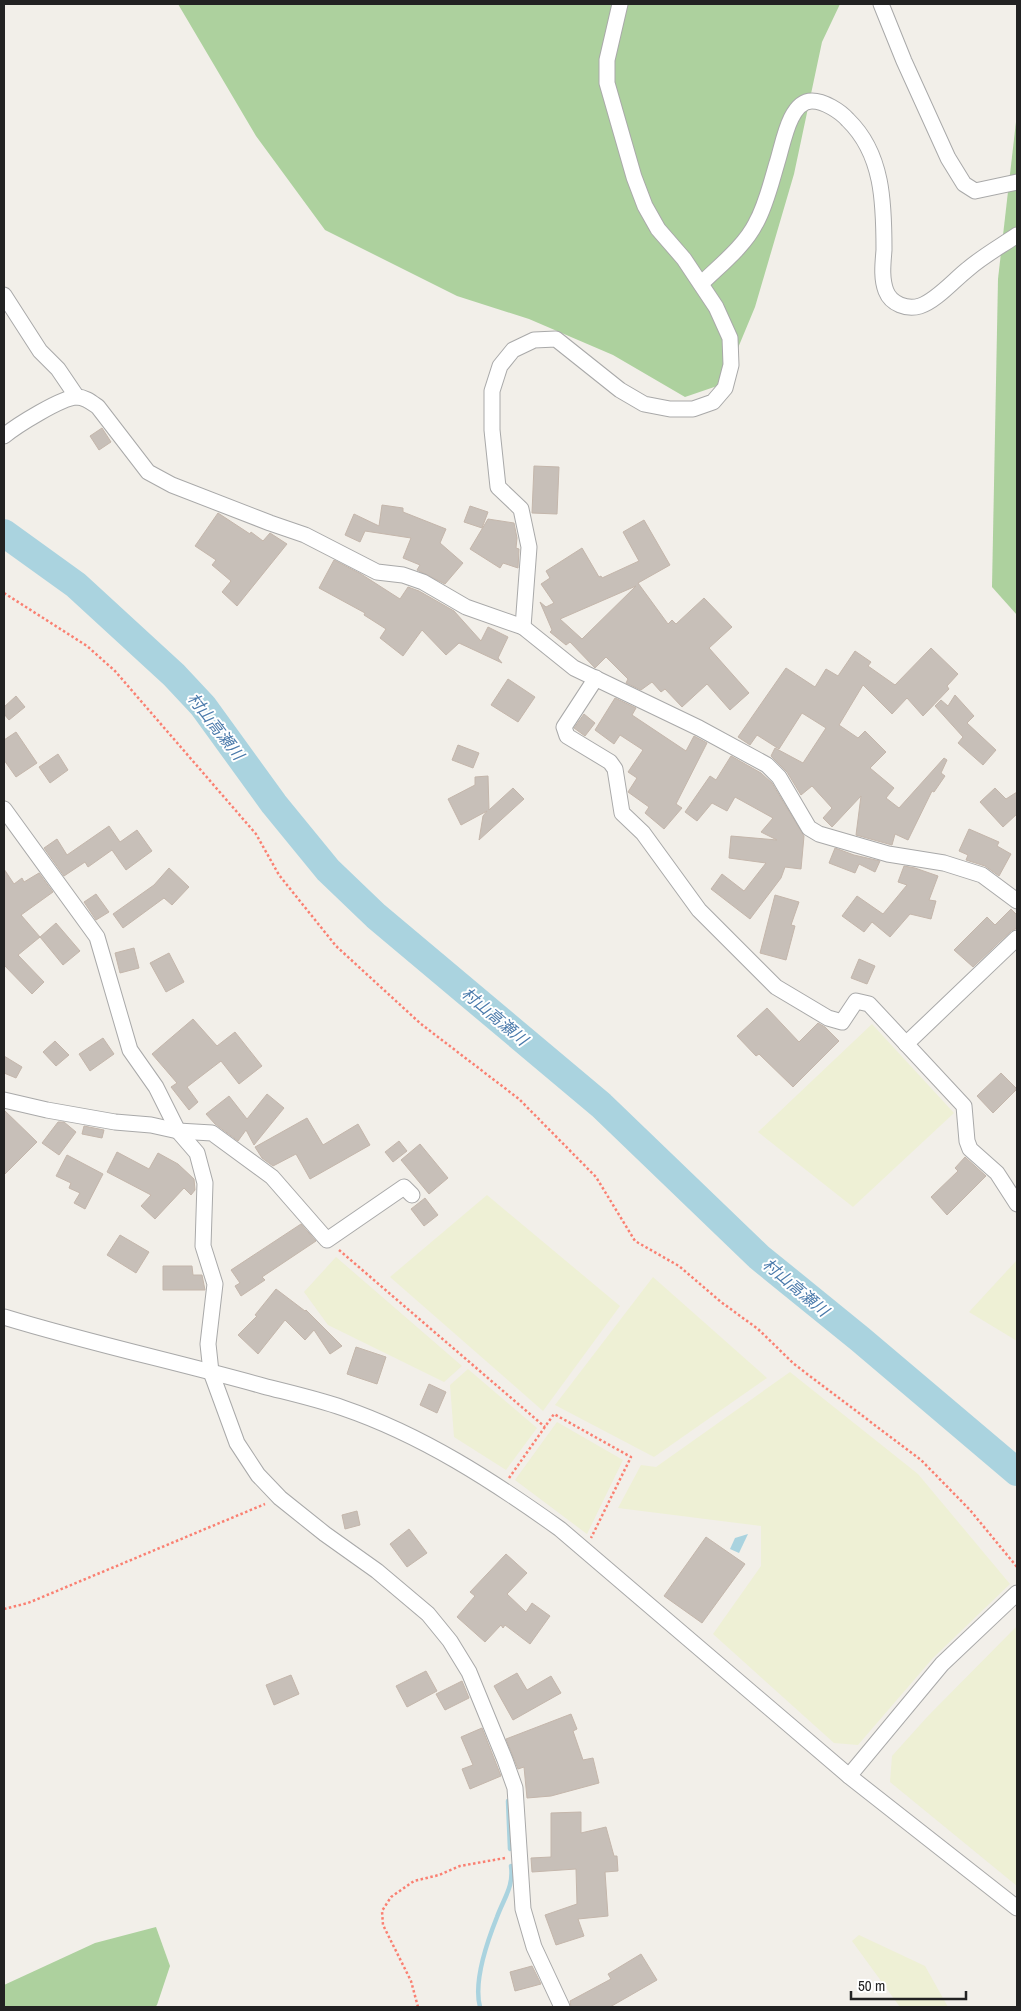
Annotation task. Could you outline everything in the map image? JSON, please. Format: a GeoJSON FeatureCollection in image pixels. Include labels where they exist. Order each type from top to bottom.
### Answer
{"type":"FeatureCollection","features":[{"type":"Feature","properties":{"kind":"street"},"geometry":{"type":"LineString","coordinates":[[522,627],[529,547],[521,509],[498,487],[492,430],[492,391],[500,366],[513,350],[534,340],[556,339],[620,390],[644,404],[670,409],[693,409],[713,402],[725,388],[731,366],[730,338],[716,307],[684,259],[658,229],[645,206],[634,177],[607,83],[607,60],[620,4]]}},
{"type":"Feature","properties":{"kind":"street"},"geometry":{"type":"LineString","coordinates":[[881,4],[944,150],[964,184],[975,191],[1017,182]]}},
{"type":"Feature","properties":{"kind":"street"},"geometry":{"type":"LineString","coordinates":[[700,284],[739,246],[756,224],[767,196],[791,118],[800,104],[804,102],[814,101],[826,105],[845,116],[860,131],[870,149],[876,164],[884,210],[883,281],[890,298],[900,306],[913,308],[923,305],[953,283],[968,269],[1017,235]]}},
{"type":"Feature","properties":{"kind":"street"},"geometry":{"type":"LineString","coordinates":[[4,295],[40,351],[58,369],[77,396]]}},
{"type":"Feature","properties":{"kind":"street"},"geometry":{"type":"LineString","coordinates":[[4,436],[13,428],[67,398],[77,396],[88,399],[98,407],[148,472],[172,485],[270,524],[305,535],[377,572],[403,575],[422,582],[466,607],[522,627],[574,668],[699,728],[767,765],[779,777],[809,828],[819,834],[880,852],[944,864],[982,875],[1017,901]]}},
{"type":"Feature","properties":{"kind":"street"},"geometry":{"type":"LineString","coordinates":[[596,678],[564,727],[567,736],[610,762],[615,768],[622,813],[643,833],[699,910],[776,987],[828,1018],[842,1022],[856,1001],[869,1004],[964,1106],[966,1141],[970,1149],[997,1173],[1017,1204]]}},
{"type":"Feature","properties":{"kind":"street"},"geometry":{"type":"LineString","coordinates":[[4,809],[97,937],[130,1050],[156,1087],[178,1132],[198,1152],[205,1183],[203,1246],[216,1284],[208,1344],[211,1372],[237,1443],[258,1475],[280,1498],[325,1534],[377,1571],[428,1614],[450,1641],[469,1672],[515,1788],[523,1909],[534,1947],[562,2007]]}},
{"type":"Feature","properties":{"kind":"street"},"geometry":{"type":"LineString","coordinates":[[906,1044],[1017,938]]}},
{"type":"Feature","properties":{"kind":"street"},"geometry":{"type":"LineString","coordinates":[[4,1100],[115,1122],[151,1125],[178,1132],[212,1134],[272,1177],[327,1240],[404,1187],[412,1195]]}},
{"type":"Feature","properties":{"kind":"street"},"geometry":{"type":"LineString","coordinates":[[4,1317],[344,1408],[417,1441],[502,1488],[585,1550],[849,1776],[1017,1908]]}},
{"type":"Feature","properties":{"kind":"street"},"geometry":{"type":"LineString","coordinates":[[849,1776],[942,1664],[1017,1593]]}},
{"type":"Feature","properties":{"kind":"path"},"geometry":{"type":"LineString","coordinates":[[4,593],[87,646],[115,671],[256,834],[279,875],[336,946],[421,1024],[519,1099],[596,1177],[635,1241],[679,1266],[721,1302],[758,1329],[794,1364],[921,1460],[970,1510],[1017,1568]]}},
{"type":"Feature","properties":{"kind":"path"},"geometry":{"type":"LineString","coordinates":[[327,1240],[545,1427]]}},
{"type":"Feature","properties":{"kind":"path"},"geometry":{"type":"LineString","coordinates":[[502,1488],[554,1414],[632,1456],[585,1550]]}},
{"type":"Feature","properties":{"kind":"path"},"geometry":{"type":"LineString","coordinates":[[4,1609],[28,1603],[280,1498]]}},
{"type":"Feature","properties":{"kind":"path"},"geometry":{"type":"LineString","coordinates":[[418,2007],[411,1981],[383,1925],[382,1911],[391,1897],[414,1881],[439,1875],[460,1866],[518,1856]]}},
{"type":"Feature","properties":{"kind":"green space"},"geometry":{"type":"Polygon","coordinates":[[[178,4],[840,4],[822,42],[794,174],[755,307],[723,384],[685,397],[613,355],[529,319],[457,296],[325,230],[256,136],[178,4]]]}},
{"type":"Feature","properties":{"kind":"green space"},"geometry":{"type":"Polygon","coordinates":[[[1017,113],[1017,615],[992,587],[998,279],[1017,113]]]}},
{"type":"Feature","properties":{"kind":"green space"},"geometry":{"type":"Polygon","coordinates":[[[872,1024],[954,1113],[853,1207],[758,1132],[872,1024]]]}},
{"type":"Feature","properties":{"kind":"green space"},"geometry":{"type":"Polygon","coordinates":[[[487,1195],[620,1306],[543,1411],[390,1277],[487,1195]]]}},
{"type":"Feature","properties":{"kind":"green space"},"geometry":{"type":"Polygon","coordinates":[[[336,1257],[462,1366],[444,1382],[328,1325],[304,1292],[336,1257]]]}},
{"type":"Feature","properties":{"kind":"green space"},"geometry":{"type":"Polygon","coordinates":[[[1017,1260],[1017,1341],[969,1312],[1017,1260]]]}},
{"type":"Feature","properties":{"kind":"green space"},"geometry":{"type":"Polygon","coordinates":[[[653,1277],[767,1378],[654,1457],[555,1405],[653,1277]]]}},
{"type":"Feature","properties":{"kind":"green space"},"geometry":{"type":"Polygon","coordinates":[[[468,1369],[537,1428],[506,1470],[454,1437],[450,1385],[468,1369]]]}},
{"type":"Feature","properties":{"kind":"green space"},"geometry":{"type":"Polygon","coordinates":[[[790,1372],[918,1474],[1010,1584],[933,1658],[858,1745],[834,1743],[713,1634],[761,1566],[761,1526],[618,1508],[641,1465],[656,1467],[790,1372]]]}},
{"type":"Feature","properties":{"kind":"green space"},"geometry":{"type":"Polygon","coordinates":[[[557,1422],[623,1460],[587,1534],[515,1480],[557,1422]]]}},
{"type":"Feature","properties":{"kind":"green space"},"geometry":{"type":"Polygon","coordinates":[[[1017,1626],[1017,1886],[890,1782],[892,1756],[928,1716],[1017,1626]]]}},
{"type":"Feature","properties":{"kind":"green space"},"geometry":{"type":"Polygon","coordinates":[[[156,1927],[170,1966],[155,2007],[4,2007],[4,1985],[95,1943],[156,1927]]]}},
{"type":"Feature","properties":{"kind":"green space"},"geometry":{"type":"Polygon","coordinates":[[[859,1935],[925,1966],[948,2007],[900,2007],[852,1941],[859,1935]]]}},
{"type":"Feature","properties":{"kind":"water"},"geometry":{"type":"Polygon","coordinates":[[[748,1534],[739,1553],[730,1549],[735,1538],[748,1534]]]}},
{"type":"Feature","properties":{"kind":"building"},"geometry":{"type":"Polygon","coordinates":[[[102,428],[111,442],[99,450],[90,436],[102,428]]]}},
{"type":"Feature","properties":{"kind":"building"},"geometry":{"type":"Polygon","coordinates":[[[534,466],[559,467],[557,514],[532,513],[534,466]]]}},
{"type":"Feature","properties":{"kind":"building"},"geometry":{"type":"Polygon","coordinates":[[[382,505],[403,508],[403,512],[446,529],[440,543],[463,563],[445,584],[417,570],[420,565],[403,558],[411,538],[365,531],[360,542],[345,535],[354,514],[379,526],[382,505]]]}},
{"type":"Feature","properties":{"kind":"building"},"geometry":{"type":"Polygon","coordinates":[[[470,506],[488,512],[482,528],[464,522],[470,506]]]}},
{"type":"Feature","properties":{"kind":"building"},"geometry":{"type":"Polygon","coordinates":[[[218,513],[263,541],[270,533],[287,544],[237,606],[222,592],[231,581],[212,565],[216,560],[195,546],[218,513]]]}},
{"type":"Feature","properties":{"kind":"building"},"geometry":{"type":"Polygon","coordinates":[[[488,519],[514,523],[517,538],[516,548],[519,549],[518,568],[503,563],[500,568],[470,549],[488,519]]]}},
{"type":"Feature","properties":{"kind":"building"},"geometry":{"type":"Polygon","coordinates":[[[644,520],[670,565],[638,583],[668,624],[672,620],[676,624],[704,598],[732,627],[709,648],[749,693],[730,710],[707,684],[682,707],[665,689],[661,692],[652,682],[641,690],[626,683],[628,679],[606,657],[595,668],[570,642],[566,645],[550,632],[552,630],[540,602],[546,607],[554,603],[541,584],[550,578],[546,571],[582,548],[599,577],[601,576],[602,578],[639,561],[623,532],[644,520]],[[636,586],[560,619],[582,639],[636,586]]]}},
{"type":"Feature","properties":{"kind":"building"},"geometry":{"type":"Polygon","coordinates":[[[334,560],[361,574],[400,599],[408,587],[419,591],[454,611],[481,641],[488,627],[508,637],[498,658],[502,663],[459,643],[446,655],[422,630],[403,656],[380,638],[386,629],[364,615],[365,613],[319,588],[334,560]]]}},
{"type":"Feature","properties":{"kind":"building"},"geometry":{"type":"Polygon","coordinates":[[[931,648],[958,674],[947,686],[949,689],[923,716],[907,698],[892,714],[863,685],[839,725],[858,738],[865,731],[886,752],[870,768],[894,788],[886,798],[899,808],[944,758],[947,760],[941,773],[945,776],[934,792],[932,791],[908,840],[895,834],[892,845],[856,835],[861,796],[832,827],[823,818],[832,808],[812,786],[801,795],[787,772],[771,756],[775,748],[803,763],[826,728],[802,713],[779,749],[757,735],[750,745],[738,737],[786,668],[815,687],[826,669],[838,676],[855,651],[871,662],[868,666],[895,685],[931,648]]]}},
{"type":"Feature","properties":{"kind":"building"},"geometry":{"type":"Polygon","coordinates":[[[508,679],[535,697],[518,722],[491,705],[508,679]]]}},
{"type":"Feature","properties":{"kind":"building"},"geometry":{"type":"Polygon","coordinates":[[[955,695],[974,716],[967,723],[996,750],[983,765],[958,743],[963,737],[935,706],[941,700],[948,706],[955,695]]]}},
{"type":"Feature","properties":{"kind":"building"},"geometry":{"type":"Polygon","coordinates":[[[16,696],[25,707],[9,720],[4,714],[4,707],[16,696]]]}},
{"type":"Feature","properties":{"kind":"building"},"geometry":{"type":"Polygon","coordinates":[[[615,698],[636,708],[632,715],[686,751],[694,736],[707,743],[676,804],[682,808],[664,829],[645,813],[649,807],[628,792],[637,778],[628,772],[643,750],[620,735],[614,744],[595,730],[615,698]]]}},
{"type":"Feature","properties":{"kind":"building"},"geometry":{"type":"Polygon","coordinates":[[[584,714],[595,723],[585,736],[574,728],[584,714]]]}},
{"type":"Feature","properties":{"kind":"building"},"geometry":{"type":"Polygon","coordinates":[[[16,732],[37,763],[16,777],[4,760],[4,740],[16,732]]]}},
{"type":"Feature","properties":{"kind":"building"},"geometry":{"type":"Polygon","coordinates":[[[458,745],[479,753],[473,768],[452,760],[458,745]]]}},
{"type":"Feature","properties":{"kind":"building"},"geometry":{"type":"Polygon","coordinates":[[[58,754],[68,770],[50,783],[39,767],[58,754]]]}},
{"type":"Feature","properties":{"kind":"building"},"geometry":{"type":"Polygon","coordinates":[[[731,756],[761,773],[772,783],[804,836],[801,869],[785,867],[781,878],[750,919],[711,889],[722,874],[744,891],[766,863],[729,858],[731,836],[777,840],[761,832],[773,818],[735,797],[727,811],[712,803],[697,821],[685,812],[710,776],[716,780],[731,756]]]}},
{"type":"Feature","properties":{"kind":"building"},"geometry":{"type":"Polygon","coordinates":[[[488,776],[489,810],[513,788],[524,799],[479,840],[483,816],[487,811],[461,825],[448,799],[475,785],[475,777],[488,776]]]}},
{"type":"Feature","properties":{"kind":"building"},"geometry":{"type":"Polygon","coordinates":[[[995,788],[1006,799],[1017,792],[1017,814],[1003,827],[980,802],[995,788]]]}},
{"type":"Feature","properties":{"kind":"building"},"geometry":{"type":"Polygon","coordinates":[[[109,826],[120,842],[137,830],[152,851],[126,870],[112,850],[88,867],[85,862],[64,876],[44,848],[57,839],[67,855],[109,826]]]}},
{"type":"Feature","properties":{"kind":"building"},"geometry":{"type":"Polygon","coordinates":[[[969,829],[999,842],[997,846],[1011,854],[999,876],[985,866],[966,860],[968,855],[959,851],[969,829]]]}},
{"type":"Feature","properties":{"kind":"building"},"geometry":{"type":"Polygon","coordinates":[[[835,848],[880,861],[875,872],[859,864],[855,873],[829,863],[835,848]]]}},
{"type":"Feature","properties":{"kind":"building"},"geometry":{"type":"Polygon","coordinates":[[[904,866],[938,876],[929,900],[936,901],[931,919],[910,914],[890,937],[872,922],[864,932],[842,916],[857,896],[883,914],[907,885],[898,882],[904,866]]]}},
{"type":"Feature","properties":{"kind":"building"},"geometry":{"type":"Polygon","coordinates":[[[169,868],[189,887],[172,905],[164,898],[123,928],[113,914],[154,885],[169,868]]]}},
{"type":"Feature","properties":{"kind":"building"},"geometry":{"type":"Polygon","coordinates":[[[4,869],[14,884],[22,878],[24,882],[39,873],[53,892],[21,915],[40,937],[18,955],[44,982],[32,994],[4,965],[4,869]]]}},
{"type":"Feature","properties":{"kind":"building"},"geometry":{"type":"Polygon","coordinates":[[[96,894],[109,912],[96,920],[84,902],[96,894]]]}},
{"type":"Feature","properties":{"kind":"building"},"geometry":{"type":"Polygon","coordinates":[[[775,895],[799,902],[791,925],[795,926],[786,960],[760,953],[775,895]]]}},
{"type":"Feature","properties":{"kind":"building"},"geometry":{"type":"Polygon","coordinates":[[[1011,909],[1017,915],[1017,928],[1011,931],[973,967],[954,950],[987,917],[995,925],[1011,909]]]}},
{"type":"Feature","properties":{"kind":"building"},"geometry":{"type":"Polygon","coordinates":[[[56,923],[80,951],[63,965],[40,937],[56,923]]]}},
{"type":"Feature","properties":{"kind":"building"},"geometry":{"type":"Polygon","coordinates":[[[134,948],[139,968],[120,973],[115,953],[134,948]]]}},
{"type":"Feature","properties":{"kind":"building"},"geometry":{"type":"Polygon","coordinates":[[[169,953],[184,982],[166,992],[150,963],[169,953]]]}},
{"type":"Feature","properties":{"kind":"building"},"geometry":{"type":"Polygon","coordinates":[[[859,959],[875,966],[867,984],[851,978],[859,959]]]}},
{"type":"Feature","properties":{"kind":"building"},"geometry":{"type":"Polygon","coordinates":[[[767,1008],[799,1042],[818,1023],[825,1027],[839,1041],[793,1087],[759,1054],[756,1056],[737,1036],[767,1008]]]}},
{"type":"Feature","properties":{"kind":"building"},"geometry":{"type":"Polygon","coordinates":[[[193,1019],[217,1046],[235,1032],[262,1066],[239,1084],[221,1061],[187,1087],[198,1102],[189,1110],[171,1087],[177,1083],[152,1054],[193,1019]]]}},
{"type":"Feature","properties":{"kind":"building"},"geometry":{"type":"Polygon","coordinates":[[[103,1038],[114,1054],[90,1071],[79,1054],[103,1038]]]}},
{"type":"Feature","properties":{"kind":"building"},"geometry":{"type":"Polygon","coordinates":[[[55,1041],[69,1055],[56,1066],[43,1052],[55,1041]]]}},
{"type":"Feature","properties":{"kind":"building"},"geometry":{"type":"Polygon","coordinates":[[[4,1056],[22,1067],[16,1078],[4,1073],[4,1056]]]}},
{"type":"Feature","properties":{"kind":"building"},"geometry":{"type":"Polygon","coordinates":[[[1001,1073],[1017,1089],[993,1113],[977,1096],[1001,1073]]]}},
{"type":"Feature","properties":{"kind":"building"},"geometry":{"type":"Polygon","coordinates":[[[267,1094],[284,1108],[254,1145],[246,1130],[238,1141],[215,1124],[206,1114],[229,1096],[247,1119],[267,1094]]]}},
{"type":"Feature","properties":{"kind":"building"},"geometry":{"type":"Polygon","coordinates":[[[4,1110],[37,1142],[4,1175],[4,1110]]]}},
{"type":"Feature","properties":{"kind":"building"},"geometry":{"type":"Polygon","coordinates":[[[307,1118],[323,1145],[358,1124],[370,1145],[310,1179],[296,1154],[273,1166],[262,1158],[255,1147],[307,1118]]]}},
{"type":"Feature","properties":{"kind":"building"},"geometry":{"type":"Polygon","coordinates":[[[58,1122],[64,1122],[76,1132],[59,1155],[42,1143],[58,1122]]]}},
{"type":"Feature","properties":{"kind":"building"},"geometry":{"type":"Polygon","coordinates":[[[84,1126],[104,1130],[102,1138],[82,1134],[84,1126]]]}},
{"type":"Feature","properties":{"kind":"building"},"geometry":{"type":"Polygon","coordinates":[[[399,1141],[407,1151],[393,1162],[385,1152],[399,1141]]]}},
{"type":"Feature","properties":{"kind":"building"},"geometry":{"type":"Polygon","coordinates":[[[420,1144],[448,1178],[429,1194],[401,1160],[420,1144]]]}},
{"type":"Feature","properties":{"kind":"building"},"geometry":{"type":"Polygon","coordinates":[[[117,1152],[149,1169],[158,1153],[178,1164],[194,1179],[195,1190],[191,1195],[184,1188],[155,1219],[141,1206],[151,1195],[107,1172],[117,1152]]]}},
{"type":"Feature","properties":{"kind":"building"},"geometry":{"type":"Polygon","coordinates":[[[67,1155],[103,1174],[85,1209],[74,1203],[80,1193],[69,1188],[71,1183],[56,1176],[67,1155]]]}},
{"type":"Feature","properties":{"kind":"building"},"geometry":{"type":"Polygon","coordinates":[[[965,1157],[986,1176],[947,1215],[931,1197],[958,1171],[955,1168],[965,1157]]]}},
{"type":"Feature","properties":{"kind":"building"},"geometry":{"type":"Polygon","coordinates":[[[425,1198],[438,1215],[424,1226],[411,1209],[425,1198]]]}},
{"type":"Feature","properties":{"kind":"building"},"geometry":{"type":"Polygon","coordinates":[[[301,1224],[316,1241],[262,1277],[265,1280],[241,1296],[235,1286],[240,1283],[231,1270],[301,1224]]]}},
{"type":"Feature","properties":{"kind":"building"},"geometry":{"type":"Polygon","coordinates":[[[120,1235],[149,1252],[136,1273],[107,1255],[120,1235]]]}},
{"type":"Feature","properties":{"kind":"building"},"geometry":{"type":"Polygon","coordinates":[[[163,1266],[192,1266],[193,1275],[202,1275],[205,1290],[163,1290],[163,1266]]]}},
{"type":"Feature","properties":{"kind":"building"},"geometry":{"type":"Polygon","coordinates":[[[276,1289],[306,1310],[342,1346],[330,1354],[314,1330],[305,1340],[285,1320],[258,1354],[238,1335],[257,1316],[255,1315],[276,1289]]]}},
{"type":"Feature","properties":{"kind":"building"},"geometry":{"type":"Polygon","coordinates":[[[356,1347],[386,1357],[377,1384],[347,1374],[356,1347]]]}},
{"type":"Feature","properties":{"kind":"building"},"geometry":{"type":"Polygon","coordinates":[[[429,1384],[446,1392],[437,1413],[420,1405],[429,1384]]]}},
{"type":"Feature","properties":{"kind":"building"},"geometry":{"type":"Polygon","coordinates":[[[357,1511],[360,1525],[345,1529],[342,1515],[357,1511]]]}},
{"type":"Feature","properties":{"kind":"building"},"geometry":{"type":"Polygon","coordinates":[[[409,1529],[427,1553],[407,1567],[390,1544],[409,1529]]]}},
{"type":"Feature","properties":{"kind":"building"},"geometry":{"type":"Polygon","coordinates":[[[706,1537],[745,1564],[702,1623],[664,1596],[706,1537]]]}},
{"type":"Feature","properties":{"kind":"building"},"geometry":{"type":"Polygon","coordinates":[[[506,1554],[527,1573],[507,1594],[526,1612],[532,1603],[550,1616],[530,1644],[505,1625],[503,1628],[501,1625],[485,1642],[457,1617],[475,1596],[470,1592],[506,1554]]]}},
{"type":"Feature","properties":{"kind":"building"},"geometry":{"type":"Polygon","coordinates":[[[426,1671],[437,1691],[407,1707],[396,1686],[426,1671]]]}},
{"type":"Feature","properties":{"kind":"building"},"geometry":{"type":"Polygon","coordinates":[[[517,1673],[527,1690],[551,1676],[561,1693],[513,1720],[494,1686],[517,1673]]]}},
{"type":"Feature","properties":{"kind":"building"},"geometry":{"type":"Polygon","coordinates":[[[291,1675],[299,1694],[274,1705],[266,1685],[291,1675]]]}},
{"type":"Feature","properties":{"kind":"building"},"geometry":{"type":"Polygon","coordinates":[[[462,1681],[469,1698],[445,1710],[436,1694],[462,1681]]]}},
{"type":"Feature","properties":{"kind":"building"},"geometry":{"type":"Polygon","coordinates":[[[571,1714],[577,1729],[573,1731],[583,1760],[593,1758],[599,1783],[551,1796],[527,1798],[524,1767],[518,1769],[506,1739],[571,1714]]]}},
{"type":"Feature","properties":{"kind":"building"},"geometry":{"type":"Polygon","coordinates":[[[482,1728],[501,1776],[470,1789],[462,1769],[473,1765],[461,1737],[482,1728]]]}},
{"type":"Feature","properties":{"kind":"building"},"geometry":{"type":"Polygon","coordinates":[[[581,1812],[581,1833],[606,1827],[614,1856],[617,1856],[618,1871],[605,1872],[608,1916],[578,1919],[584,1936],[556,1945],[545,1915],[577,1904],[576,1869],[532,1872],[531,1858],[551,1857],[551,1813],[581,1812]]]}},
{"type":"Feature","properties":{"kind":"building"},"geometry":{"type":"Polygon","coordinates":[[[641,1954],[657,1980],[610,2007],[571,2007],[570,2001],[611,1979],[608,1974],[641,1954]]]}},
{"type":"Feature","properties":{"kind":"building"},"geometry":{"type":"Polygon","coordinates":[[[532,1966],[541,1984],[515,1991],[510,1972],[532,1966]]]}},
{"type":"Feature","properties":{"kind":"waterway","name":"村山高瀬川"},"geometry":{"type":"LineString","coordinates":[[4,533],[76,585],[174,675],[203,706],[274,804],[328,870],[376,916],[601,1105],[759,1257],[860,1339],[1017,1472]]}},
{"type":"Feature","properties":{"kind":"waterway"},"geometry":{"type":"LineString","coordinates":[[508,1801],[510,1849]]}},
{"type":"Feature","properties":{"kind":"waterway"},"geometry":{"type":"LineString","coordinates":[[480,2007],[478,1985],[482,1962],[493,1927],[510,1886],[511,1866]]}}]}
